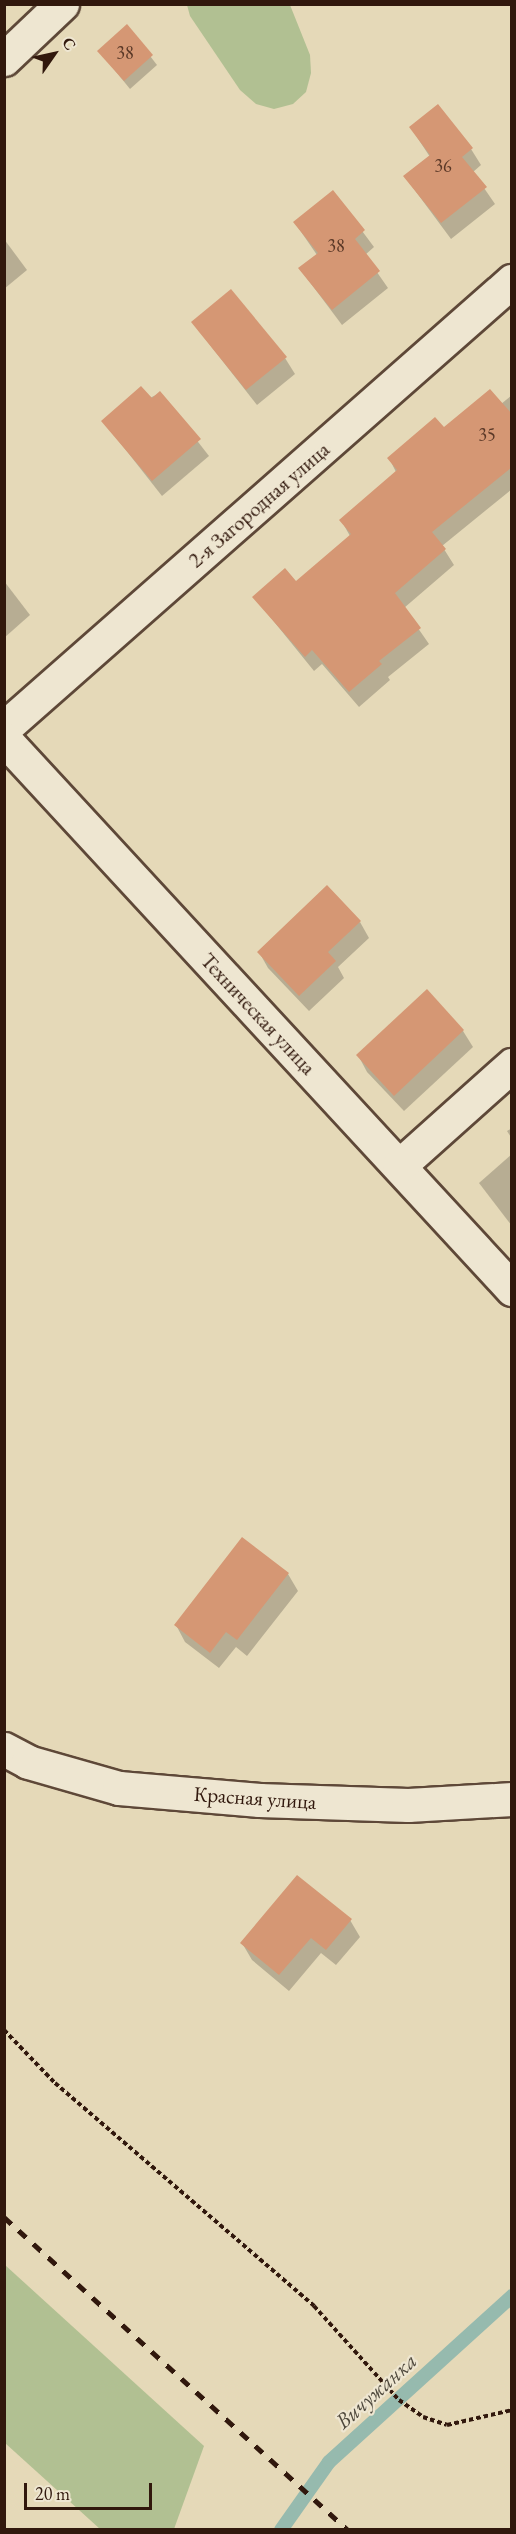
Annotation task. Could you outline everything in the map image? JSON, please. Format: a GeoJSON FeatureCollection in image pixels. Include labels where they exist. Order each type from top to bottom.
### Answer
{"type":"FeatureCollection","features":[{"type":"Feature","properties":{"kind":"street"},"geometry":{"type":"LineString","coordinates":[[4,59],[62,4]]}},
{"type":"Feature","properties":{"kind":"street","name":"2-я Загородная улица"},"geometry":{"type":"LineString","coordinates":[[4,728],[512,281]]}},
{"type":"Feature","properties":{"kind":"street","name":"Техническая улица"},"geometry":{"type":"LineString","coordinates":[[4,739],[512,1289]]}},
{"type":"Feature","properties":{"kind":"street"},"geometry":{"type":"LineString","coordinates":[[399,1166],[512,1065]]}},
{"type":"Feature","properties":{"kind":"street","name":"Красная улица"},"geometry":{"type":"LineString","coordinates":[[4,1749],[28,1762],[119,1788],[259,1800],[408,1805],[512,1799]]}},
{"type":"Feature","properties":{"kind":"path"},"geometry":{"type":"LineString","coordinates":[[4,2030],[55,2083],[314,2306],[399,2400],[423,2417],[447,2426],[512,2410]]}},
{"type":"Feature","properties":{"kind":"green space"},"geometry":{"type":"Polygon","coordinates":[[[187,5],[290,5],[310,55],[311,73],[306,92],[293,104],[274,109],[256,104],[240,90],[190,16],[187,5]]]}},
{"type":"Feature","properties":{"kind":"green space"},"geometry":{"type":"Polygon","coordinates":[[[5,2265],[204,2446],[174,2529],[100,2529],[5,2443],[5,2265]]]}},
{"type":"Feature","properties":{"kind":"building"},"geometry":{"type":"Polygon","coordinates":[[[127,24],[153,55],[124,81],[97,51],[127,24]]]}},
{"type":"Feature","properties":{"kind":"building"},"geometry":{"type":"Polygon","coordinates":[[[438,104],[473,148],[462,157],[487,187],[441,223],[403,176],[430,155],[409,127],[438,104]]]}},
{"type":"Feature","properties":{"kind":"building"},"geometry":{"type":"Polygon","coordinates":[[[333,190],[365,230],[355,239],[380,271],[332,310],[298,268],[318,253],[293,222],[333,190]]]}},
{"type":"Feature","properties":{"kind":"building"},"geometry":{"type":"Polygon","coordinates":[[[231,289],[287,357],[246,390],[191,322],[231,289]]]}},
{"type":"Feature","properties":{"kind":"building"},"geometry":{"type":"Polygon","coordinates":[[[141,386],[152,398],[160,391],[201,439],[152,481],[101,421],[141,386]]]}},
{"type":"Feature","properties":{"kind":"building"},"geometry":{"type":"Polygon","coordinates":[[[490,389],[512,414],[512,467],[432,532],[446,549],[395,593],[421,628],[379,661],[382,664],[349,692],[312,650],[305,657],[252,597],[285,568],[296,581],[351,534],[339,520],[397,470],[387,458],[435,417],[444,427],[490,389]]]}},
{"type":"Feature","properties":{"kind":"building"},"geometry":{"type":"Polygon","coordinates":[[[327,885],[361,921],[328,952],[336,961],[299,996],[257,952],[327,885]]]}},
{"type":"Feature","properties":{"kind":"building"},"geometry":{"type":"Polygon","coordinates":[[[427,989],[464,1030],[394,1096],[356,1055],[427,989]]]}},
{"type":"Feature","properties":{"kind":"building"},"geometry":{"type":"Polygon","coordinates":[[[242,1537],[289,1573],[237,1640],[226,1632],[210,1653],[174,1625],[242,1537]]]}},
{"type":"Feature","properties":{"kind":"building"},"geometry":{"type":"Polygon","coordinates":[[[297,1875],[352,1919],[326,1950],[311,1938],[279,1975],[240,1943],[297,1875]]]}},
{"type":"Feature","properties":{"kind":"waterway","name":"Вичужанка"},"geometry":{"type":"LineString","coordinates":[[281,2530],[329,2462],[512,2296]]}},
{"type":"Feature","properties":{"kind":"railway"},"geometry":{"type":"LineString","coordinates":[[4,2217],[348,2530]]}}]}
